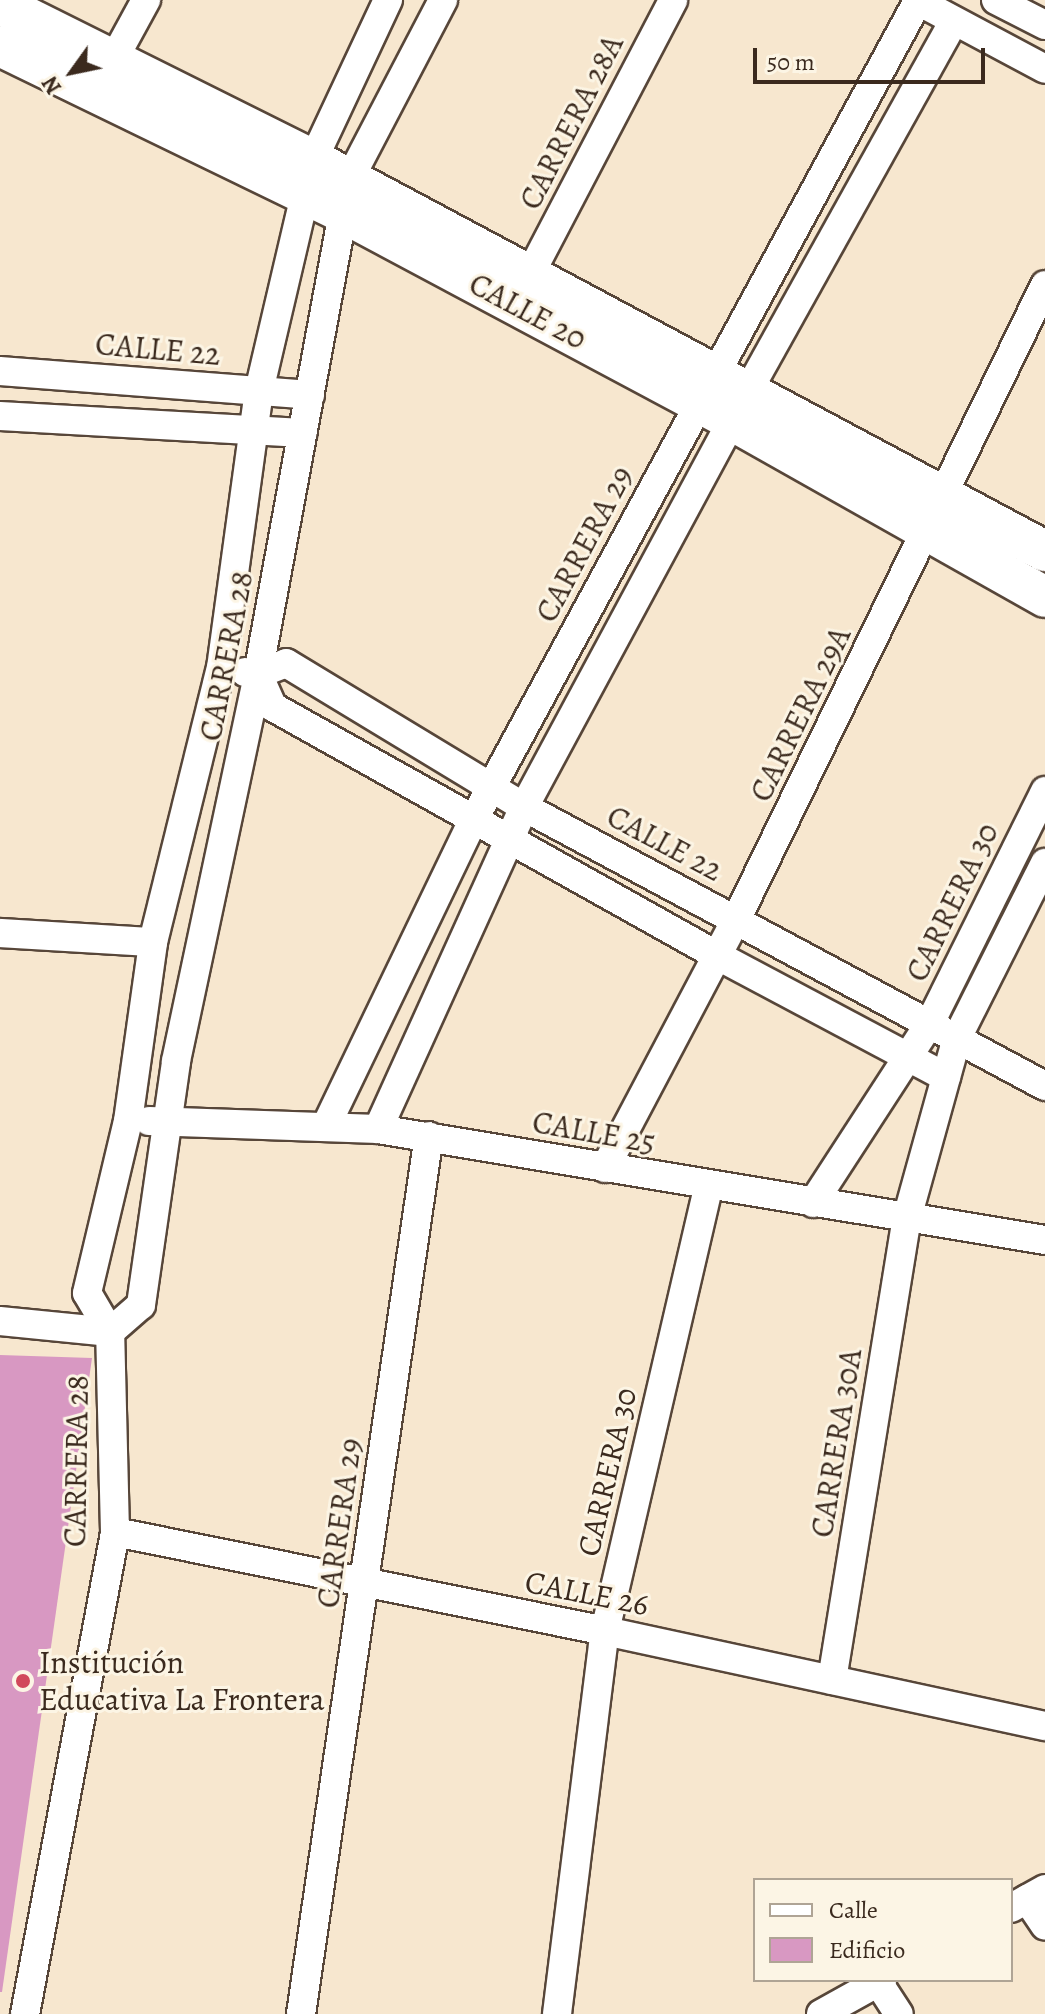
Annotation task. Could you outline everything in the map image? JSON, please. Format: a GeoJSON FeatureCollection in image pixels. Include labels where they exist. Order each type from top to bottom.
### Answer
{"type":"FeatureCollection","features":[{"type":"Feature","properties":{"kind":"street"},"geometry":{"type":"LineString","coordinates":[[96,93],[146,0]]}},
{"type":"Feature","properties":{"kind":"street","name":"CARRERA 28"},"geometry":{"type":"LineString","coordinates":[[25,2014],[115,1532],[110,1332],[87,1293],[128,1121],[153,942],[221,668],[259,391],[310,177],[388,0]]}},
{"type":"Feature","properties":{"kind":"street","name":"CARRERA 28"},"geometry":{"type":"LineString","coordinates":[[110,1332],[141,1305],[166,1121],[258,674],[346,196],[443,0]]}},
{"type":"Feature","properties":{"kind":"street","name":"CARRERA 28A"},"geometry":{"type":"LineString","coordinates":[[529,276],[673,0]]}},
{"type":"Feature","properties":{"kind":"street"},"geometry":{"type":"LineString","coordinates":[[917,0],[1045,69]]}},
{"type":"Feature","properties":{"kind":"street","name":"CARRERA 29"},"geometry":{"type":"LineString","coordinates":[[378,1129],[524,807],[917,0]]}},
{"type":"Feature","properties":{"kind":"street"},"geometry":{"type":"LineString","coordinates":[[996,0],[1045,25]]}},
{"type":"Feature","properties":{"kind":"street","name":"CALLE 20"},"geometry":{"type":"LineString","coordinates":[[0,4],[114,58],[310,177],[723,397],[944,495],[1045,551]]}},
{"type":"Feature","properties":{"kind":"street","name":"CARRERA 29"},"geometry":{"type":"LineString","coordinates":[[326,1126],[492,787],[723,397],[954,21]]}},
{"type":"Feature","properties":{"kind":"street","name":"CALLE 20"},"geometry":{"type":"LineString","coordinates":[[0,46],[96,93],[310,177]]}},
{"type":"Feature","properties":{"kind":"street","name":"CALLE 20"},"geometry":{"type":"LineString","coordinates":[[346,196],[529,276],[723,397],[927,531],[1045,597]]}},
{"type":"Feature","properties":{"kind":"street","name":"CARRERA 29A"},"geometry":{"type":"LineString","coordinates":[[605,1168],[736,920],[1045,285]]}},
{"type":"Feature","properties":{"kind":"street","name":"CALLE 22"},"geometry":{"type":"LineString","coordinates":[[0,371],[310,395]]}},
{"type":"Feature","properties":{"kind":"street"},"geometry":{"type":"LineString","coordinates":[[0,416],[303,433]]}},
{"type":"Feature","properties":{"kind":"street","name":"CALLE 22"},"geometry":{"type":"LineString","coordinates":[[221,668],[258,674],[286,663],[524,807],[1045,1086]]}},
{"type":"Feature","properties":{"kind":"street"},"geometry":{"type":"LineString","coordinates":[[258,674],[273,707],[718,956],[946,1077]]}},
{"type":"Feature","properties":{"kind":"street","name":"CARRERA 30"},"geometry":{"type":"LineString","coordinates":[[813,1203],[930,1023],[1045,791]]}},
{"type":"Feature","properties":{"kind":"street","name":"CARRERA 30"},"geometry":{"type":"LineString","coordinates":[[907,1218],[957,1038],[1045,863]]}},
{"type":"Feature","properties":{"kind":"street"},"geometry":{"type":"LineString","coordinates":[[0,933],[153,942]]}},
{"type":"Feature","properties":{"kind":"street","name":"CALLE 25"},"geometry":{"type":"LineString","coordinates":[[128,1121],[378,1129],[708,1187],[1045,1240]]}},
{"type":"Feature","properties":{"kind":"street","name":"CARRERA 29"},"geometry":{"type":"LineString","coordinates":[[301,2014],[429,1136]]}},
{"type":"Feature","properties":{"kind":"street","name":"CARRERA 30"},"geometry":{"type":"LineString","coordinates":[[557,2014],[605,1631],[708,1187]]}},
{"type":"Feature","properties":{"kind":"street","name":"CARRERA 30A"},"geometry":{"type":"LineString","coordinates":[[832,1680],[907,1218]]}},
{"type":"Feature","properties":{"kind":"street"},"geometry":{"type":"LineString","coordinates":[[0,1321],[110,1332]]}},
{"type":"Feature","properties":{"kind":"street","name":"CALLE 26"},"geometry":{"type":"LineString","coordinates":[[115,1532],[605,1631],[1045,1726]]}},
{"type":"Feature","properties":{"kind":"street"},"geometry":{"type":"LineString","coordinates":[[1028,1899],[1045,1926]]}},
{"type":"Feature","properties":{"kind":"street"},"geometry":{"type":"LineString","coordinates":[[821,2014],[878,1982]]}},
{"type":"Feature","properties":{"kind":"street"},"geometry":{"type":"LineString","coordinates":[[881,1982],[899,2014]]}},
{"type":"Feature","properties":{"kind":"building","name":"Institución Educativa La Frontera"},"geometry":{"type":"Polygon","coordinates":[[[0,1355],[92,1358],[2,1992],[0,1992],[0,1355]]]}},
{"type":"Feature","properties":{"kind":"place","name":"Institución Educativa La Frontera"},"geometry":{"type":"Point","coordinates":[23,1681]}}]}
